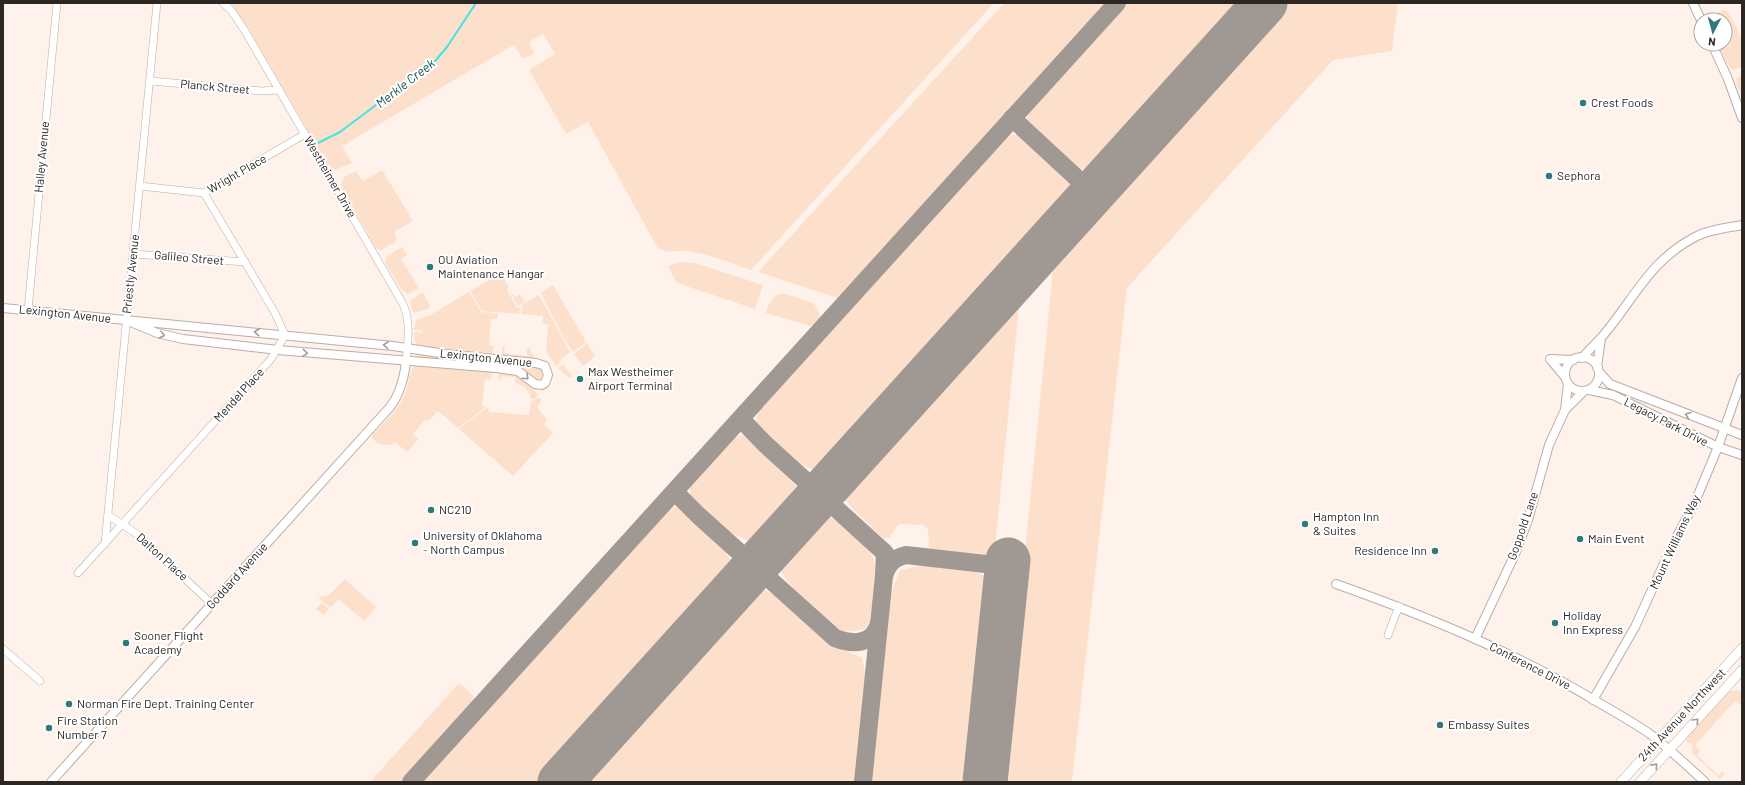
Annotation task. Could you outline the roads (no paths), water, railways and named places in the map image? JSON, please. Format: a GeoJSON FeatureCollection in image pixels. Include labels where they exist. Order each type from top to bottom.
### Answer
{"type":"FeatureCollection","features":[{"type":"Feature","properties":{"kind":"main road","name":"24th Avenue Northwest"},"geometry":{"type":"LineString","coordinates":[[1621,782],[1742,648]]}},
{"type":"Feature","properties":{"kind":"main road","name":"24th Avenue Northwest"},"geometry":{"type":"LineString","coordinates":[[1640,782],[1742,670]]}},
{"type":"Feature","properties":{"kind":"street","name":"Halley Avenue"},"geometry":{"type":"LineString","coordinates":[[28,310],[57,3]]}},
{"type":"Feature","properties":{"kind":"street","name":"Priestly Avenue"},"geometry":{"type":"LineString","coordinates":[[105,544],[126,320],[151,81],[157,3]]}},
{"type":"Feature","properties":{"kind":"street","name":"Westheimer Drive"},"geometry":{"type":"LineString","coordinates":[[223,3],[236,17],[306,134],[403,304],[407,312],[408,322],[408,348],[406,362]]}},
{"type":"Feature","properties":{"kind":"street"},"geometry":{"type":"LineString","coordinates":[[1716,52],[1728,79],[1742,118]]}},
{"type":"Feature","properties":{"kind":"street","name":"Planck Street"},"geometry":{"type":"LineString","coordinates":[[151,81],[261,91],[279,90]]}},
{"type":"Feature","properties":{"kind":"street","name":"Wright Place"},"geometry":{"type":"LineString","coordinates":[[140,186],[204,193],[306,134]]}},
{"type":"Feature","properties":{"kind":"street"},"geometry":{"type":"LineString","coordinates":[[204,193],[275,313],[286,335]]}},
{"type":"Feature","properties":{"kind":"street"},"geometry":{"type":"LineString","coordinates":[[1582,358],[1602,337],[1647,276],[1663,259],[1676,249],[1698,236],[1714,230],[1742,225]]}},
{"type":"Feature","properties":{"kind":"street","name":"Galileo Street"},"geometry":{"type":"LineString","coordinates":[[133,254],[245,262]]}},
{"type":"Feature","properties":{"kind":"street","name":"Lexington Avenue"},"geometry":{"type":"LineString","coordinates":[[3,308],[286,335],[536,363],[545,366],[548,375],[545,383],[538,385],[515,370],[278,350],[170,336],[149,330],[126,320]]}},
{"type":"Feature","properties":{"kind":"street","name":"Mendel Place"},"geometry":{"type":"LineString","coordinates":[[78,573],[278,350],[286,335]]}},
{"type":"Feature","properties":{"kind":"street"},"geometry":{"type":"LineString","coordinates":[[1598,369],[1589,359],[1550,359],[1575,390],[1587,390],[1597,382],[1602,337]]}},
{"type":"Feature","properties":{"kind":"street"},"geometry":{"type":"LineString","coordinates":[[1567,381],[1566,367],[1573,360]]}},
{"type":"Feature","properties":{"kind":"street","name":"Goddard Avenue"},"geometry":{"type":"LineString","coordinates":[[51,782],[390,407],[398,396],[402,386],[406,362]]}},
{"type":"Feature","properties":{"kind":"street","name":"Legacy Park Drive"},"geometry":{"type":"LineString","coordinates":[[1598,369],[1610,384],[1742,435]]}},
{"type":"Feature","properties":{"kind":"street","name":"Mount Williams Way"},"geometry":{"type":"LineString","coordinates":[[1594,700],[1635,627],[1672,546],[1695,502],[1718,447],[1742,378]]}},
{"type":"Feature","properties":{"kind":"street","name":"Goppold Lane"},"geometry":{"type":"LineString","coordinates":[[1475,639],[1515,554],[1528,520],[1549,445],[1565,410],[1567,381]]}},
{"type":"Feature","properties":{"kind":"street","name":"Legacy Park Drive"},"geometry":{"type":"LineString","coordinates":[[1587,390],[1613,395],[1718,447],[1742,455]]}},
{"type":"Feature","properties":{"kind":"street","name":"Goppold Lane"},"geometry":{"type":"LineString","coordinates":[[1565,410],[1587,390]]}},
{"type":"Feature","properties":{"kind":"street","name":"Dalton Place"},"geometry":{"type":"LineString","coordinates":[[108,515],[113,520],[137,534],[212,604]]}},
{"type":"Feature","properties":{"kind":"street","name":"Conference Drive"},"geometry":{"type":"LineString","coordinates":[[1336,584],[1399,606],[1532,666],[1594,700],[1650,734],[1705,782]]}},
{"type":"Feature","properties":{"kind":"street"},"geometry":{"type":"LineString","coordinates":[[1388,635],[1399,606]]}},
{"type":"Feature","properties":{"kind":"street"},"geometry":{"type":"LineString","coordinates":[[3,649],[40,681]]}},
{"type":"Feature","properties":{"kind":"waterway","name":"Merkle Creek"},"geometry":{"type":"LineString","coordinates":[[316,144],[340,132],[436,60],[447,47],[476,3]]}},
{"type":"Feature","properties":{"kind":"place","name":"Crest Foods"},"geometry":{"type":"Point","coordinates":[1583,103]}},
{"type":"Feature","properties":{"kind":"place","name":"Sephora"},"geometry":{"type":"Point","coordinates":[1549,176]}},
{"type":"Feature","properties":{"kind":"place","name":"OU Aviation Maintenance Hangar"},"geometry":{"type":"Point","coordinates":[430,267]}},
{"type":"Feature","properties":{"kind":"place","name":"Max Westheimer Airport Terminal"},"geometry":{"type":"Point","coordinates":[580,379]}},
{"type":"Feature","properties":{"kind":"place","name":"NC210"},"geometry":{"type":"Point","coordinates":[431,510]}},
{"type":"Feature","properties":{"kind":"place","name":"Hampton Inn & Suites"},"geometry":{"type":"Point","coordinates":[1305,524]}},
{"type":"Feature","properties":{"kind":"place","name":"Main Event"},"geometry":{"type":"Point","coordinates":[1580,539]}},
{"type":"Feature","properties":{"kind":"place","name":"University of Oklahoma - North Campus"},"geometry":{"type":"Point","coordinates":[415,543]}},
{"type":"Feature","properties":{"kind":"place","name":"Residence Inn"},"geometry":{"type":"Point","coordinates":[1435,551]}},
{"type":"Feature","properties":{"kind":"place","name":"Holiday Inn Express"},"geometry":{"type":"Point","coordinates":[1555,623]}},
{"type":"Feature","properties":{"kind":"place","name":"Sooner Flight Academy"},"geometry":{"type":"Point","coordinates":[126,643]}},
{"type":"Feature","properties":{"kind":"place","name":"Norman Fire Dept. Training Center"},"geometry":{"type":"Point","coordinates":[69,704]}},
{"type":"Feature","properties":{"kind":"place","name":"Embassy Suites"},"geometry":{"type":"Point","coordinates":[1440,725]}},
{"type":"Feature","properties":{"kind":"place","name":"Fire Station Number 7"},"geometry":{"type":"Point","coordinates":[49,728]}}]}
